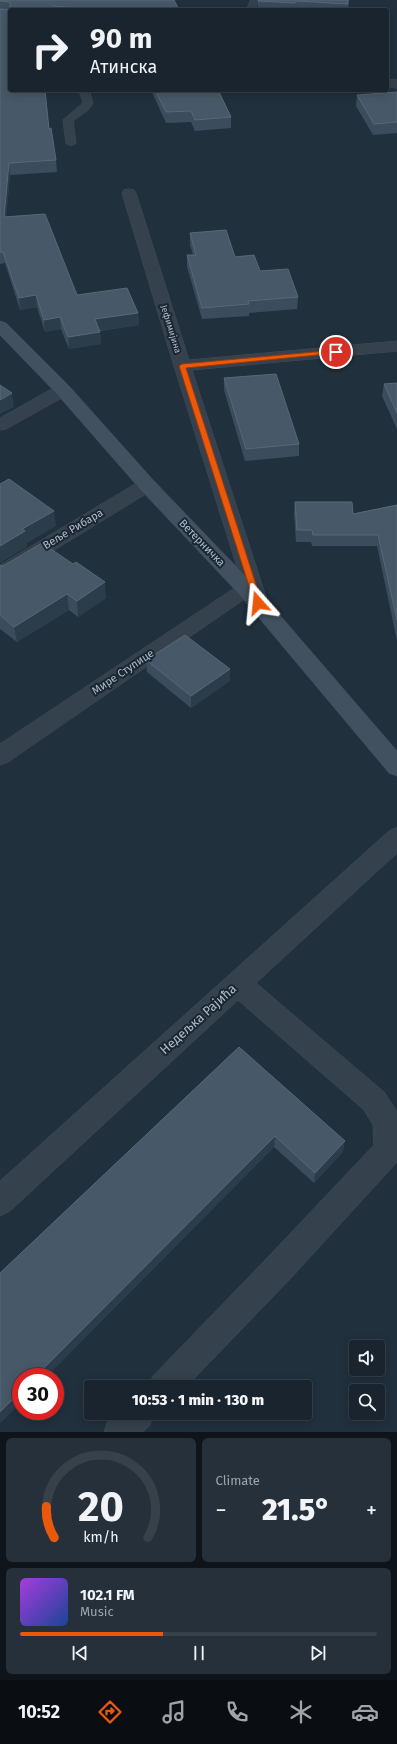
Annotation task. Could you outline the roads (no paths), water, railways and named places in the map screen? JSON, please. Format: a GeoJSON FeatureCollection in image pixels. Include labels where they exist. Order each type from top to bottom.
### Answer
{"type":"FeatureCollection","features":[{"type":"Feature","properties":{"kind":"street","name":"Јефимијина"},"geometry":{"type":"LineString","coordinates":[[129,193],[252,596]]}},
{"type":"Feature","properties":{"kind":"street","name":"Ветерничка"},"geometry":{"type":"LineString","coordinates":[[0,326],[63,390],[146,485],[252,596],[397,767]]}},
{"type":"Feature","properties":{"kind":"street"},"geometry":{"type":"LineString","coordinates":[[182,366],[397,346]]}},
{"type":"Feature","properties":{"kind":"street"},"geometry":{"type":"LineString","coordinates":[[0,425],[63,390]]}},
{"type":"Feature","properties":{"kind":"street","name":"Веље Рибара"},"geometry":{"type":"LineString","coordinates":[[0,574],[146,485]]}},
{"type":"Feature","properties":{"kind":"street","name":"Мире Ступице"},"geometry":{"type":"LineString","coordinates":[[0,756],[252,596]]}},
{"type":"Feature","properties":{"kind":"street","name":"Недељка Рајића"},"geometry":{"type":"LineString","coordinates":[[0,1200],[397,838]]}},
{"type":"Feature","properties":{"kind":"street"},"geometry":{"type":"LineString","coordinates":[[171,1380],[280,1267],[389,1150],[388,1122],[374,1101],[238,984]]}},
{"type":"Feature","properties":{"kind":"street"},"geometry":{"type":"LineString","coordinates":[[120,1432],[131,1420]]}},
{"type":"Feature","properties":{"kind":"lane"},"geometry":{"type":"LineString","coordinates":[[71,143],[68,120],[85,108],[88,103],[85,92]]}}]}
